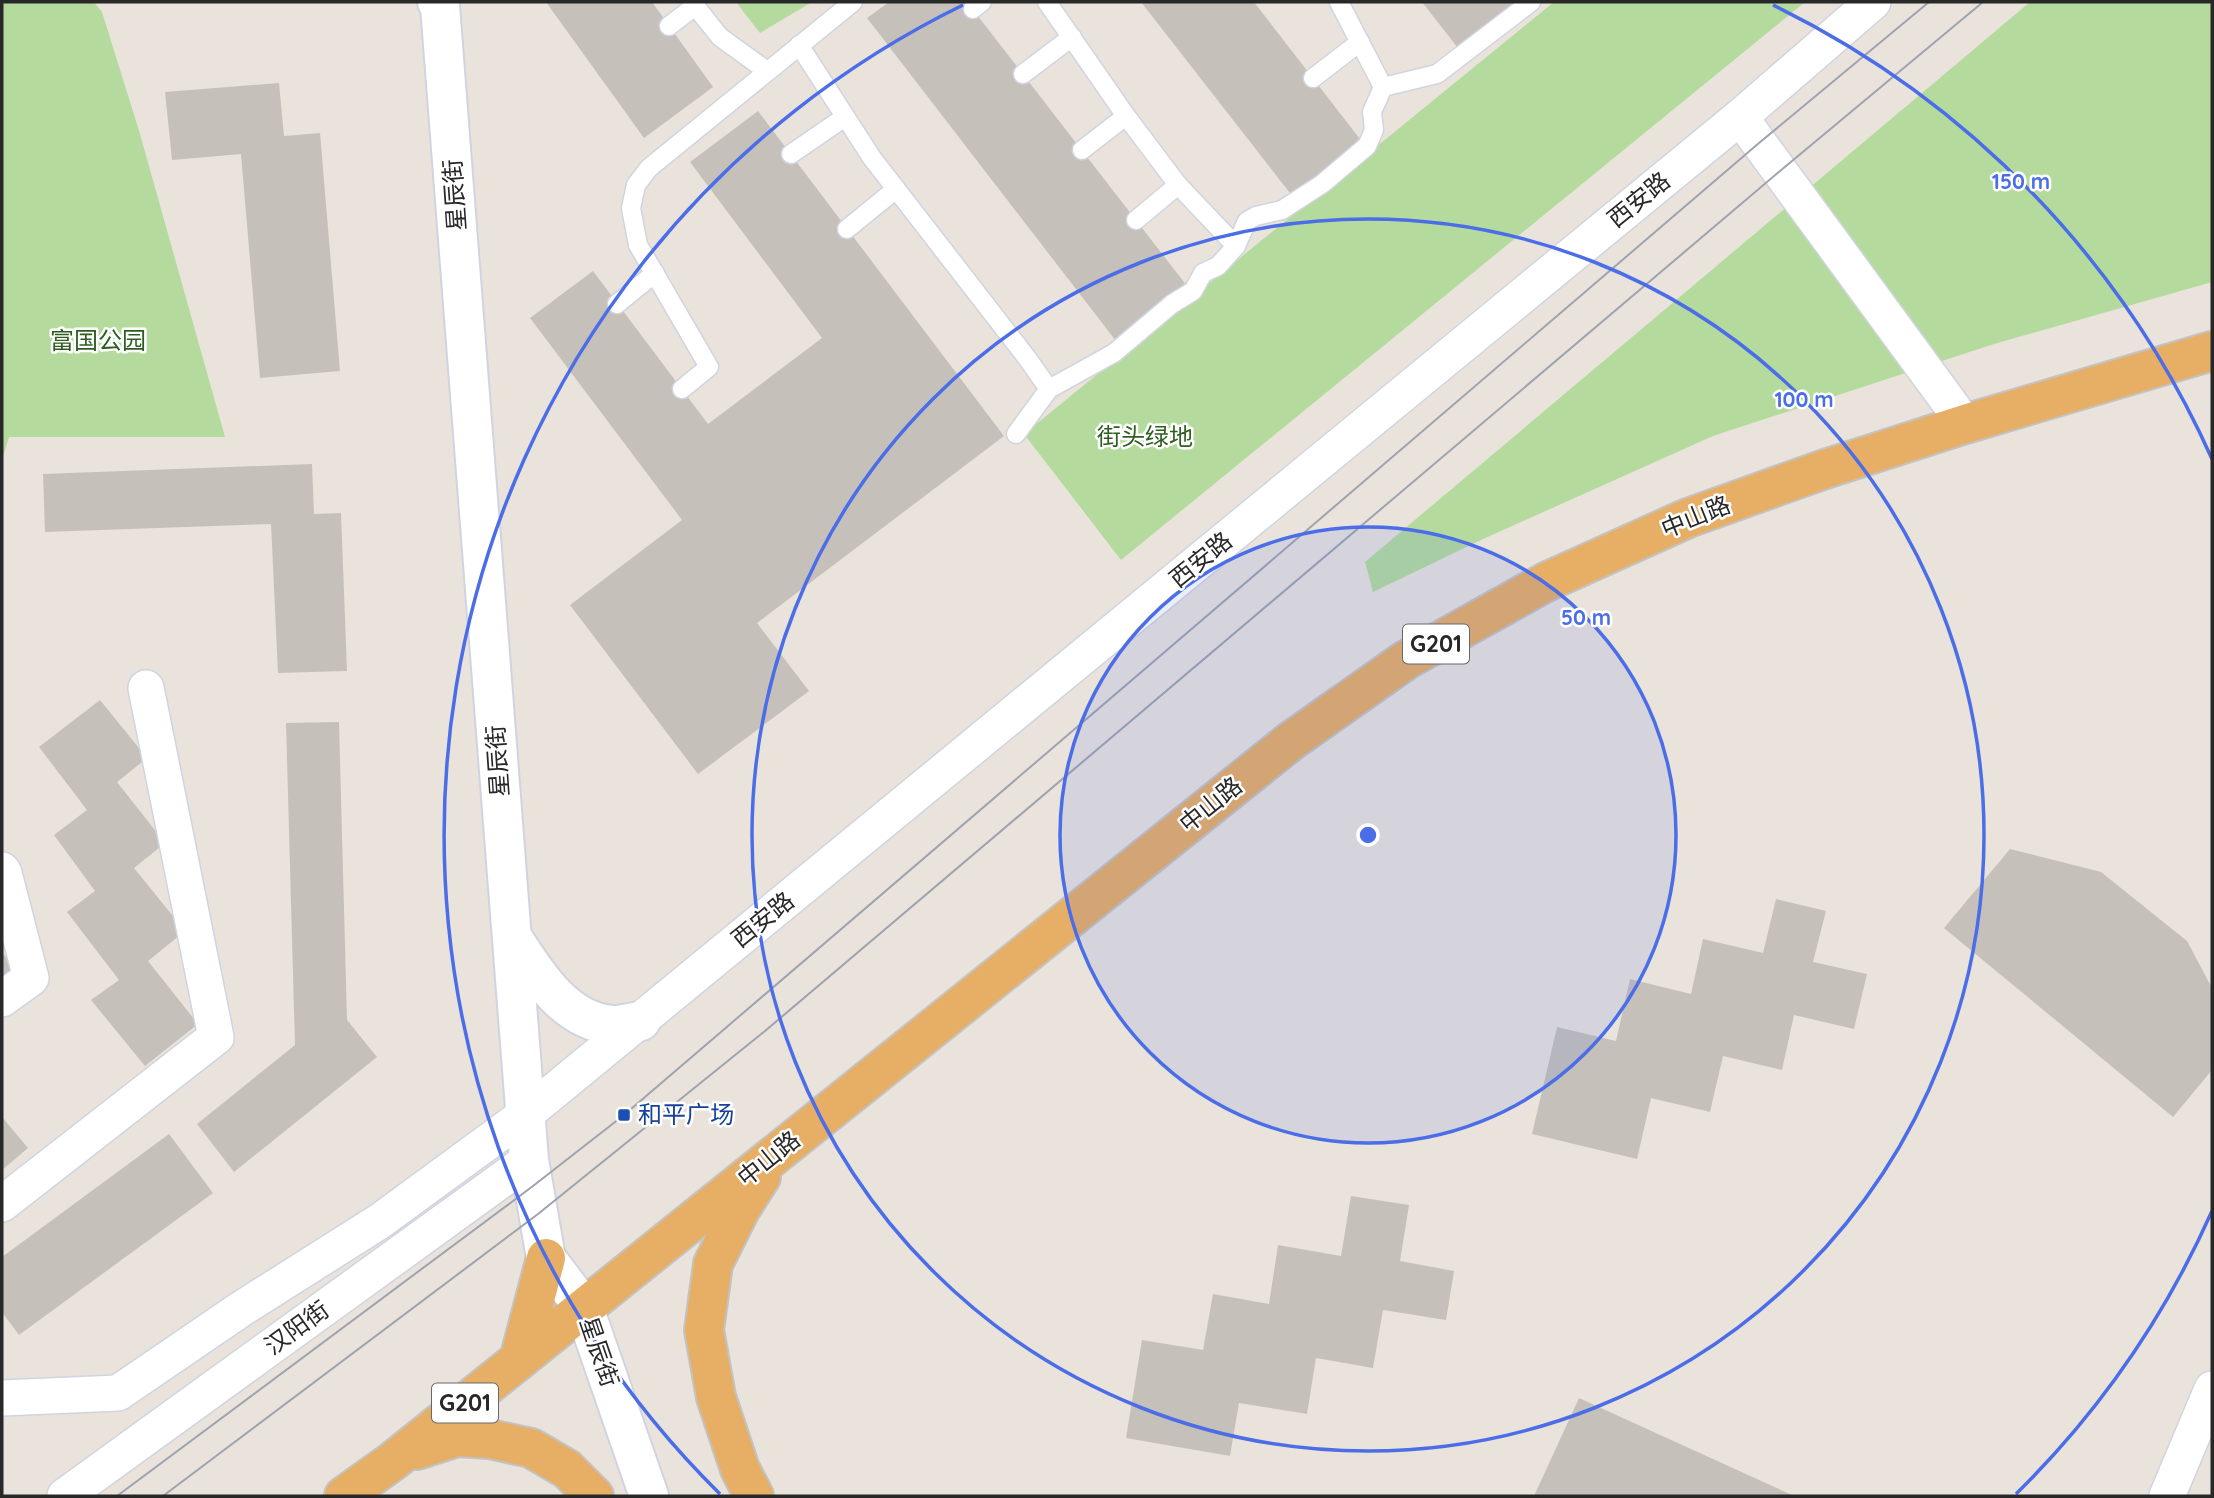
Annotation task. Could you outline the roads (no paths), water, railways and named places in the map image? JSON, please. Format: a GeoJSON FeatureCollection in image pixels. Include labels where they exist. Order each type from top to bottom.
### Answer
{"type":"FeatureCollection","features":[{"type":"Feature","properties":{"kind":"highway","name":"中山路"},"geometry":{"type":"LineString","coordinates":[[344,1496],[393,1461],[1291,741],[1406,660],[1546,582],[1688,518],[1825,469],[1965,424],[2212,351]]}},
{"type":"Feature","properties":{"kind":"highway"},"geometry":{"type":"LineString","coordinates":[[754,1496],[740,1469],[716,1397],[704,1330],[713,1264],[740,1210],[778,1152]]}},
{"type":"Feature","properties":{"kind":"highway"},"geometry":{"type":"LineString","coordinates":[[519,1360],[546,1258]]}},
{"type":"Feature","properties":{"kind":"highway"},"geometry":{"type":"LineString","coordinates":[[393,1461],[424,1447],[457,1437],[490,1439],[531,1448],[567,1469],[594,1496]]}},
{"type":"Feature","properties":{"kind":"street","name":"星辰街"},"geometry":{"type":"LineString","coordinates":[[437,2],[440,6],[529,1160],[546,1258],[584,1308],[649,1496]]}},
{"type":"Feature","properties":{"kind":"street","name":"西安路"},"geometry":{"type":"LineString","coordinates":[[2,1398],[118,1393],[242,1309],[380,1221],[526,1114],[1740,117],[1873,2]]}},
{"type":"Feature","properties":{"kind":"street"},"geometry":{"type":"LineString","coordinates":[[1740,117],[1965,424]]}},
{"type":"Feature","properties":{"kind":"street"},"geometry":{"type":"LineString","coordinates":[[2,1204],[216,1037],[146,688]]}},
{"type":"Feature","properties":{"kind":"street"},"geometry":{"type":"LineString","coordinates":[[2,870],[31,978],[2,999]]}},
{"type":"Feature","properties":{"kind":"street"},"geometry":{"type":"LineString","coordinates":[[512,936],[535,972],[561,1002],[590,1020],[614,1025],[641,1021]]}},
{"type":"Feature","properties":{"kind":"street","name":"汉阳街"},"geometry":{"type":"LineString","coordinates":[[65,1496],[529,1160]]}},
{"type":"Feature","properties":{"kind":"street"},"geometry":{"type":"LineString","coordinates":[[2167,1496],[2212,1389]]}},
{"type":"Feature","properties":{"kind":"lane"},"geometry":{"type":"LineString","coordinates":[[682,389],[709,367],[638,244],[631,208],[636,185],[649,168],[853,2]]}},
{"type":"Feature","properties":{"kind":"lane"},"geometry":{"type":"LineString","coordinates":[[1047,2],[1126,116],[1178,185],[1236,246]]}},
{"type":"Feature","properties":{"kind":"lane"},"geometry":{"type":"LineString","coordinates":[[1016,434],[1049,389],[1114,353],[1172,303],[1193,291],[1203,273],[1218,267],[1236,246],[1247,221],[1282,210],[1322,184],[1367,146],[1374,131],[1373,112],[1383,87],[1339,2]]}},
{"type":"Feature","properties":{"kind":"lane"},"geometry":{"type":"LineString","coordinates":[[1383,87],[1437,75],[1531,2]]}},
{"type":"Feature","properties":{"kind":"lane"},"geometry":{"type":"LineString","coordinates":[[669,26],[694,4],[720,37],[767,71]]}},
{"type":"Feature","properties":{"kind":"lane"},"geometry":{"type":"LineString","coordinates":[[1023,74],[1072,37]]}},
{"type":"Feature","properties":{"kind":"lane"},"geometry":{"type":"LineString","coordinates":[[1313,78],[1360,43]]}},
{"type":"Feature","properties":{"kind":"lane"},"geometry":{"type":"LineString","coordinates":[[799,45],[896,189],[1049,389]]}},
{"type":"Feature","properties":{"kind":"lane"},"geometry":{"type":"LineString","coordinates":[[1082,150],[1126,116]]}},
{"type":"Feature","properties":{"kind":"lane"},"geometry":{"type":"LineString","coordinates":[[791,154],[845,117]]}},
{"type":"Feature","properties":{"kind":"lane"},"geometry":{"type":"LineString","coordinates":[[1136,220],[1178,185]]}},
{"type":"Feature","properties":{"kind":"lane"},"geometry":{"type":"LineString","coordinates":[[847,229],[896,189]]}},
{"type":"Feature","properties":{"kind":"lane"},"geometry":{"type":"LineString","coordinates":[[617,304],[655,273]]}},
{"type":"Feature","properties":{"kind":"tram line"},"geometry":{"type":"LineString","coordinates":[[117,1496],[624,1115],[1759,143],[1929,2]]}},
{"type":"Feature","properties":{"kind":"tram line"},"geometry":{"type":"LineString","coordinates":[[163,1496],[538,1214],[765,1031],[1983,2]]}},
{"type":"Feature","properties":{"kind":"place","name":"和平广场"},"geometry":{"type":"Point","coordinates":[624,1115]}},
{"type":"Feature","properties":{"kind":"park label","name":"富国公园"},"geometry":{"type":"Point","coordinates":[98,341]}},
{"type":"Feature","properties":{"kind":"park label","name":"街头绿地"},"geometry":{"type":"Point","coordinates":[1145,437]}}]}
